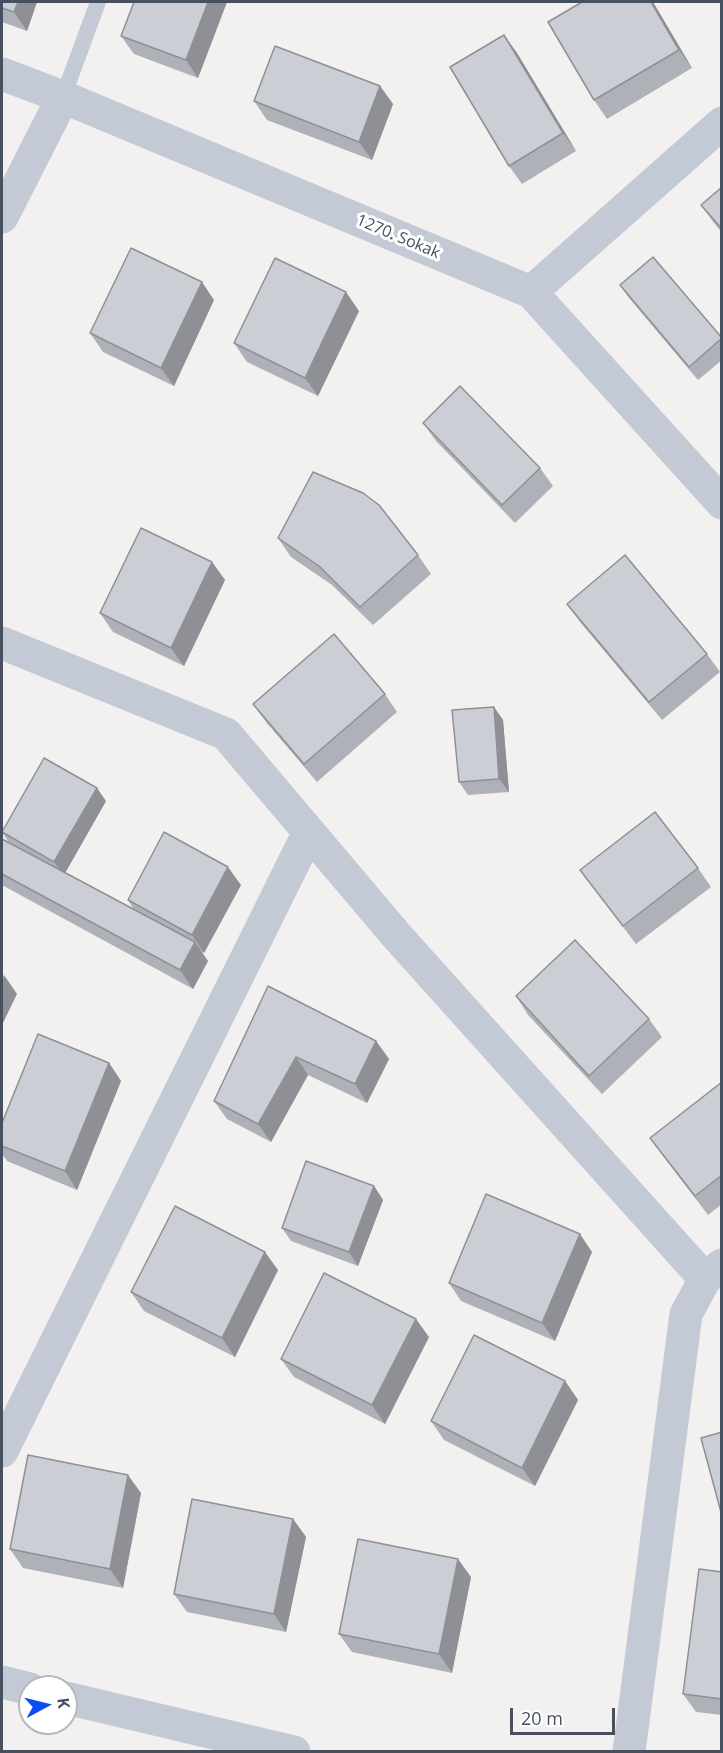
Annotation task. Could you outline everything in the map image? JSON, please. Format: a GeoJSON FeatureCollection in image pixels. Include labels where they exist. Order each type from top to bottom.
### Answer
{"type":"FeatureCollection","features":[{"type":"Feature","properties":{"kind":"street","name":"1270. Sokak"},"geometry":{"type":"LineString","coordinates":[[2,74],[63,97],[531,292],[722,503]]}},
{"type":"Feature","properties":{"kind":"street"},"geometry":{"type":"LineString","coordinates":[[2,217],[63,97]]}},
{"type":"Feature","properties":{"kind":"street"},"geometry":{"type":"LineString","coordinates":[[531,292],[722,123]]}},
{"type":"Feature","properties":{"kind":"street"},"geometry":{"type":"LineString","coordinates":[[2,644],[226,734],[404,944],[713,1272],[686,1314],[629,1752]]}},
{"type":"Feature","properties":{"kind":"street"},"geometry":{"type":"LineString","coordinates":[[2,1451],[309,832]]}},
{"type":"Feature","properties":{"kind":"street"},"geometry":{"type":"LineString","coordinates":[[2,1682],[18,1686]]}},
{"type":"Feature","properties":{"kind":"street"},"geometry":{"type":"LineString","coordinates":[[78,1701],[294,1752]]}},
{"type":"Feature","properties":{"kind":"lane"},"geometry":{"type":"LineString","coordinates":[[63,97],[98,2]]}},
{"type":"Feature","properties":{"kind":"building"},"geometry":{"type":"Polygon","coordinates":[[[2,2],[18,2],[14,12],[2,8],[2,2]]]}},
{"type":"Feature","properties":{"kind":"building"},"geometry":{"type":"Polygon","coordinates":[[[134,2],[208,2],[186,60],[121,36],[134,2]]]}},
{"type":"Feature","properties":{"kind":"building"},"geometry":{"type":"Polygon","coordinates":[[[582,2],[651,2],[679,50],[594,100],[548,22],[582,2]]]}},
{"type":"Feature","properties":{"kind":"building"},"geometry":{"type":"Polygon","coordinates":[[[504,35],[563,133],[509,166],[450,67],[504,35]]]}},
{"type":"Feature","properties":{"kind":"building"},"geometry":{"type":"Polygon","coordinates":[[[275,46],[380,86],[359,142],[254,101],[275,46]]]}},
{"type":"Feature","properties":{"kind":"building"},"geometry":{"type":"Polygon","coordinates":[[[722,187],[722,229],[701,205],[722,187]]]}},
{"type":"Feature","properties":{"kind":"building"},"geometry":{"type":"Polygon","coordinates":[[[131,248],[202,282],[161,368],[90,333],[131,248]]]}},
{"type":"Feature","properties":{"kind":"building"},"geometry":{"type":"Polygon","coordinates":[[[653,257],[722,338],[689,367],[620,285],[653,257]]]}},
{"type":"Feature","properties":{"kind":"building"},"geometry":{"type":"Polygon","coordinates":[[[275,258],[346,292],[305,378],[234,343],[275,258]]]}},
{"type":"Feature","properties":{"kind":"building"},"geometry":{"type":"Polygon","coordinates":[[[460,386],[540,468],[502,505],[423,423],[460,386]]]}},
{"type":"Feature","properties":{"kind":"building"},"geometry":{"type":"Polygon","coordinates":[[[313,472],[363,493],[379,505],[418,555],[360,607],[319,566],[278,538],[313,472]]]}},
{"type":"Feature","properties":{"kind":"building"},"geometry":{"type":"Polygon","coordinates":[[[141,528],[212,562],[171,648],[100,613],[141,528]]]}},
{"type":"Feature","properties":{"kind":"building"},"geometry":{"type":"Polygon","coordinates":[[[625,555],[707,654],[649,702],[567,604],[625,555]]]}},
{"type":"Feature","properties":{"kind":"building"},"geometry":{"type":"Polygon","coordinates":[[[334,634],[385,694],[304,764],[253,704],[334,634]]]}},
{"type":"Feature","properties":{"kind":"building"},"geometry":{"type":"Polygon","coordinates":[[[494,707],[499,779],[459,782],[452,710],[494,707]]]}},
{"type":"Feature","properties":{"kind":"building"},"geometry":{"type":"Polygon","coordinates":[[[44,758],[97,788],[54,862],[2,832],[44,758]]]}},
{"type":"Feature","properties":{"kind":"building"},"geometry":{"type":"Polygon","coordinates":[[[655,812],[698,868],[623,926],[580,870],[655,812]]]}},
{"type":"Feature","properties":{"kind":"building"},"geometry":{"type":"Polygon","coordinates":[[[164,832],[228,867],[192,935],[128,900],[164,832]]]}},
{"type":"Feature","properties":{"kind":"building"},"geometry":{"type":"Polygon","coordinates":[[[2,839],[195,942],[180,970],[2,874],[2,839]]]}},
{"type":"Feature","properties":{"kind":"building"},"geometry":{"type":"Polygon","coordinates":[[[575,940],[649,1019],[589,1076],[516,996],[575,940]]]}},
{"type":"Feature","properties":{"kind":"building"},"geometry":{"type":"Polygon","coordinates":[[[268,986],[376,1041],[355,1084],[296,1057],[258,1124],[214,1101],[268,986]]]}},
{"type":"Feature","properties":{"kind":"building"},"geometry":{"type":"Polygon","coordinates":[[[38,1034],[109,1063],[65,1171],[2,1146],[2,1123],[38,1034]]]}},
{"type":"Feature","properties":{"kind":"building"},"geometry":{"type":"Polygon","coordinates":[[[722,1082],[722,1175],[695,1196],[650,1138],[722,1082]]]}},
{"type":"Feature","properties":{"kind":"building"},"geometry":{"type":"Polygon","coordinates":[[[306,1161],[374,1186],[349,1252],[282,1228],[306,1161]]]}},
{"type":"Feature","properties":{"kind":"building"},"geometry":{"type":"Polygon","coordinates":[[[486,1194],[580,1234],[542,1323],[449,1283],[486,1194]]]}},
{"type":"Feature","properties":{"kind":"building"},"geometry":{"type":"Polygon","coordinates":[[[175,1206],[265,1252],[222,1338],[131,1292],[175,1206]]]}},
{"type":"Feature","properties":{"kind":"building"},"geometry":{"type":"Polygon","coordinates":[[[324,1273],[416,1319],[372,1405],[281,1359],[324,1273]]]}},
{"type":"Feature","properties":{"kind":"building"},"geometry":{"type":"Polygon","coordinates":[[[474,1335],[565,1381],[522,1468],[431,1421],[474,1335]]]}},
{"type":"Feature","properties":{"kind":"building"},"geometry":{"type":"Polygon","coordinates":[[[722,1432],[722,1516],[701,1438],[722,1432]]]}},
{"type":"Feature","properties":{"kind":"building"},"geometry":{"type":"Polygon","coordinates":[[[28,1455],[128,1475],[110,1569],[10,1549],[28,1455]]]}},
{"type":"Feature","properties":{"kind":"building"},"geometry":{"type":"Polygon","coordinates":[[[192,1499],[293,1519],[274,1614],[174,1594],[192,1499]]]}},
{"type":"Feature","properties":{"kind":"building"},"geometry":{"type":"Polygon","coordinates":[[[358,1539],[458,1559],[439,1654],[339,1634],[358,1539]]]}},
{"type":"Feature","properties":{"kind":"building"},"geometry":{"type":"Polygon","coordinates":[[[699,1569],[722,1572],[722,1699],[683,1694],[699,1569]]]}}]}
